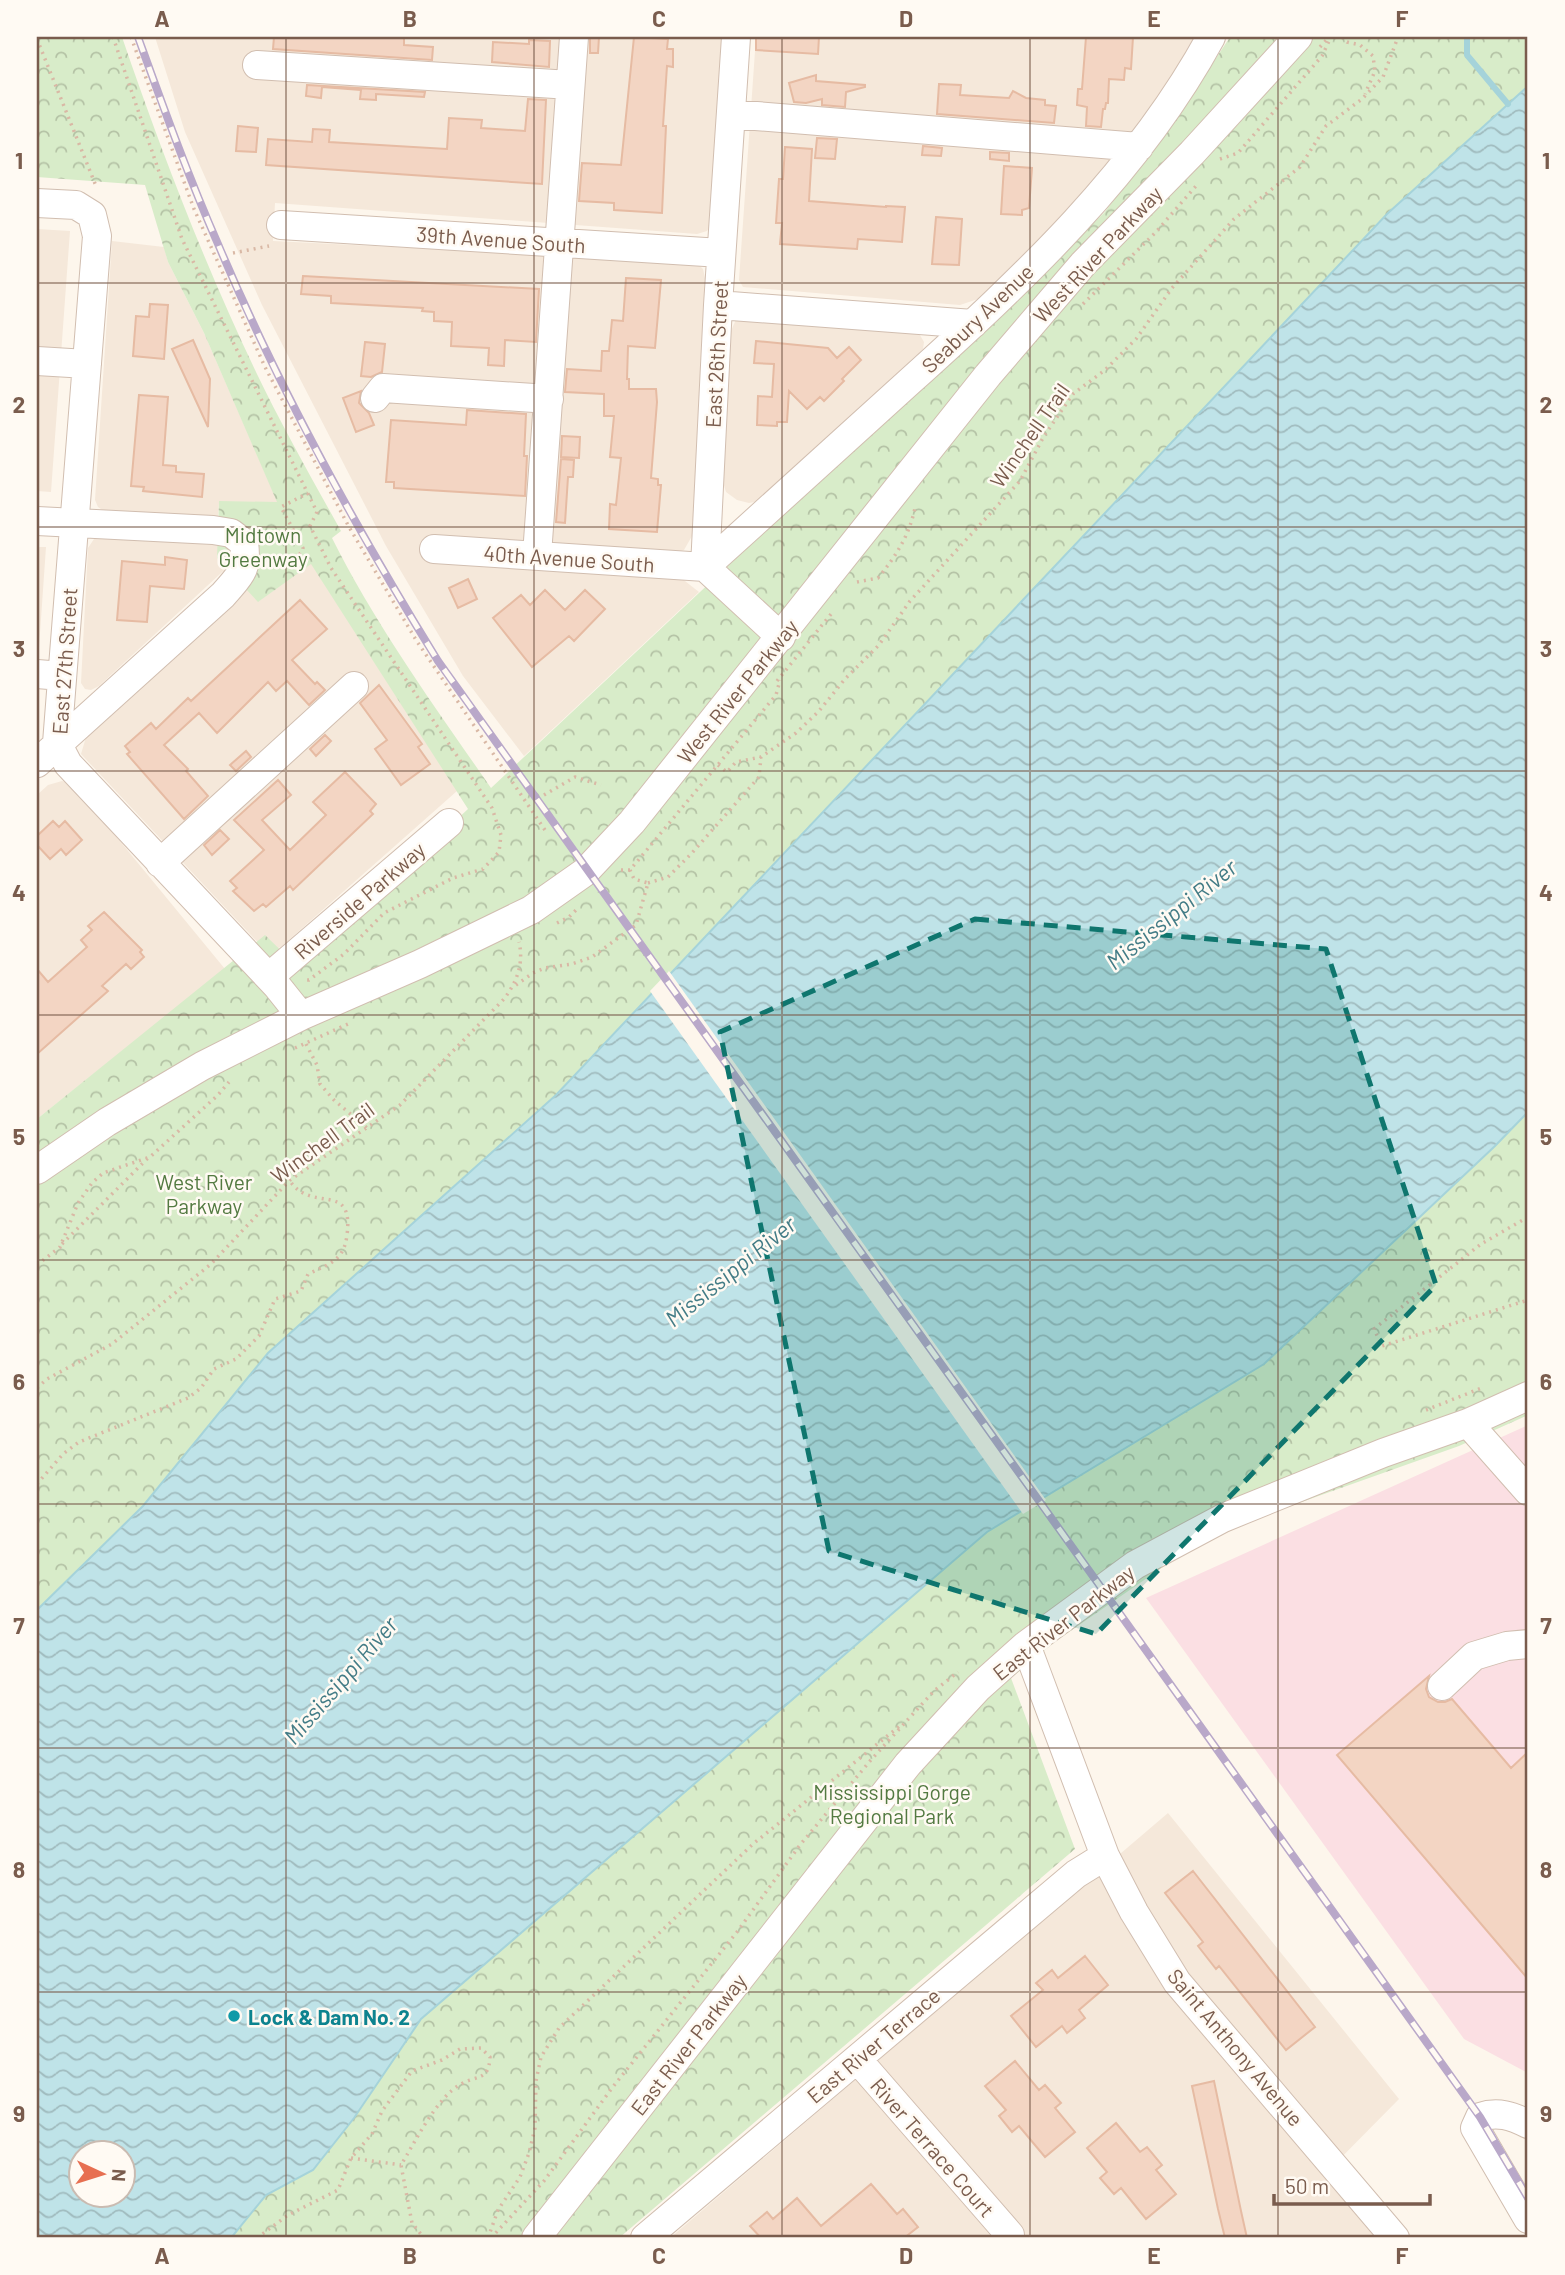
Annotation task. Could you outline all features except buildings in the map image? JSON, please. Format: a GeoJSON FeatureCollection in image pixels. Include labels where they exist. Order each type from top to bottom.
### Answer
{"type":"FeatureCollection","features":[{"type":"Feature","properties":{"kind":"street"},"geometry":{"type":"LineString","coordinates":[[537,555],[574,37]]}},
{"type":"Feature","properties":{"kind":"street","name":"East 26th Street"},"geometry":{"type":"LineString","coordinates":[[705,567],[721,253],[736,37]]}},
{"type":"Feature","properties":{"kind":"street","name":"Seabury Avenue"},"geometry":{"type":"LineString","coordinates":[[705,567],[973,324],[1083,215],[1152,133],[1211,37]]}},
{"type":"Feature","properties":{"kind":"street","name":"West River Parkway"},"geometry":{"type":"LineString","coordinates":[[37,1170],[107,1122],[202,1066],[301,1016],[420,964],[531,910],[585,872],[632,822],[988,375],[1083,264],[1192,153],[1298,37]]}},
{"type":"Feature","properties":{"kind":"street"},"geometry":{"type":"LineString","coordinates":[[257,65],[570,85]]}},
{"type":"Feature","properties":{"kind":"street"},"geometry":{"type":"LineString","coordinates":[[731,114],[1139,147]]}},
{"type":"Feature","properties":{"kind":"street","name":"East 27th Street"},"geometry":{"type":"LineString","coordinates":[[37,203],[76,205],[92,215],[97,236],[74,523],[49,675],[57,743],[68,764],[269,977],[301,1016]]}},
{"type":"Feature","properties":{"kind":"street","name":"39th Avenue South"},"geometry":{"type":"LineString","coordinates":[[281,225],[721,253]]}},
{"type":"Feature","properties":{"kind":"street"},"geometry":{"type":"LineString","coordinates":[[718,305],[973,324]]}},
{"type":"Feature","properties":{"kind":"street"},"geometry":{"type":"LineString","coordinates":[[37,361],[87,364]]}},
{"type":"Feature","properties":{"kind":"street"},"geometry":{"type":"LineString","coordinates":[[375,398],[383,388],[550,399]]}},
{"type":"Feature","properties":{"kind":"street"},"geometry":{"type":"LineString","coordinates":[[37,521],[232,533],[256,559],[223,595],[37,763]]}},
{"type":"Feature","properties":{"kind":"street","name":"40th Avenue South"},"geometry":{"type":"LineString","coordinates":[[434,549],[705,567]]}},
{"type":"Feature","properties":{"kind":"street"},"geometry":{"type":"LineString","coordinates":[[705,567],[781,637]]}},
{"type":"Feature","properties":{"kind":"street"},"geometry":{"type":"LineString","coordinates":[[160,863],[354,686]]}},
{"type":"Feature","properties":{"kind":"street","name":"Riverside Parkway"},"geometry":{"type":"LineString","coordinates":[[269,977],[449,823]]}},
{"type":"Feature","properties":{"kind":"street","name":"East River Parkway"},"geometry":{"type":"LineString","coordinates":[[536,2238],[908,1763],[978,1688],[1026,1645],[1135,1565],[1223,1518],[1383,1453],[1468,1423],[1528,1396]]}},
{"type":"Feature","properties":{"kind":"street"},"geometry":{"type":"LineString","coordinates":[[1468,1423],[1528,1491]]}},
{"type":"Feature","properties":{"kind":"street"},"geometry":{"type":"LineString","coordinates":[[1442,1686],[1474,1656],[1507,1646],[1528,1644]]}},
{"type":"Feature","properties":{"kind":"street","name":"Saint Anthony Avenue"},"geometry":{"type":"LineString","coordinates":[[1026,1645],[1105,1856],[1134,1912],[1177,1982],[1395,2238]]}},
{"type":"Feature","properties":{"kind":"street","name":"East River Terrace"},"geometry":{"type":"LineString","coordinates":[[645,2238],[1076,1874],[1105,1856]]}},
{"type":"Feature","properties":{"kind":"street","name":"River Terrace Court"},"geometry":{"type":"LineString","coordinates":[[857,2059],[1010,2235]]}},
{"type":"Feature","properties":{"kind":"street"},"geometry":{"type":"LineString","coordinates":[[1528,2124],[1511,2115],[1490,2113],[1480,2116],[1475,2128],[1528,2219]]}},
{"type":"Feature","properties":{"kind":"path"},"geometry":{"type":"LineString","coordinates":[[113,37],[182,239],[317,512],[310,526],[331,568],[492,808],[501,835],[499,852],[483,869],[453,878],[384,913],[344,954],[309,980]]}},
{"type":"Feature","properties":{"kind":"path"},"geometry":{"type":"LineString","coordinates":[[131,37],[194,209],[265,367],[349,527],[416,640],[547,833]]}},
{"type":"Feature","properties":{"kind":"path"},"geometry":{"type":"LineString","coordinates":[[1220,159],[1238,153],[1322,56],[1331,37]]}},
{"type":"Feature","properties":{"kind":"path"},"geometry":{"type":"LineString","coordinates":[[1342,37],[1373,56],[1375,71],[1362,99]]}},
{"type":"Feature","properties":{"kind":"path","name":"Winchell Trail"},"geometry":{"type":"LineString","coordinates":[[718,765],[727,772],[736,762],[761,757],[796,733],[820,711],[845,679],[879,645],[910,601],[1020,481],[1044,436],[1073,394],[1105,370],[1136,339],[1172,288],[1234,219],[1300,167],[1326,126],[1362,99],[1383,77],[1398,37]]}},
{"type":"Feature","properties":{"kind":"path"},"geometry":{"type":"LineString","coordinates":[[37,39],[96,186]]}},
{"type":"Feature","properties":{"kind":"path"},"geometry":{"type":"LineString","coordinates":[[1078,309],[1155,233],[1201,180]]}},
{"type":"Feature","properties":{"kind":"path"},"geometry":{"type":"LineString","coordinates":[[256,559],[288,564],[302,552],[303,548],[281,507],[308,493]]}},
{"type":"Feature","properties":{"kind":"path"},"geometry":{"type":"LineString","coordinates":[[857,582],[878,578],[898,553],[911,526],[915,508],[923,498]]}},
{"type":"Feature","properties":{"kind":"path"},"geometry":{"type":"LineString","coordinates":[[630,870],[776,695],[780,680]]}},
{"type":"Feature","properties":{"kind":"path"},"geometry":{"type":"LineString","coordinates":[[630,870],[634,879],[648,883],[668,877],[758,777],[761,757]]}},
{"type":"Feature","properties":{"kind":"path"},"geometry":{"type":"LineString","coordinates":[[544,795],[575,777],[601,785]]}},
{"type":"Feature","properties":{"kind":"path"},"geometry":{"type":"LineString","coordinates":[[615,870],[630,870]]}},
{"type":"Feature","properties":{"kind":"path","name":"Winchell Trail"},"geometry":{"type":"LineString","coordinates":[[37,1388],[47,1378],[112,1344],[211,1264],[290,1180],[400,1105],[514,986],[545,968],[572,964],[592,957],[636,925],[648,883]]}},
{"type":"Feature","properties":{"kind":"path"},"geometry":{"type":"LineString","coordinates":[[514,986],[520,961],[519,942]]}},
{"type":"Feature","properties":{"kind":"path"},"geometry":{"type":"LineString","coordinates":[[306,1044],[317,1065],[320,1084],[334,1100],[367,1128]]}},
{"type":"Feature","properties":{"kind":"path"},"geometry":{"type":"LineString","coordinates":[[37,1265],[60,1247],[150,1157],[218,1095],[232,1077]]}},
{"type":"Feature","properties":{"kind":"path"},"geometry":{"type":"LineString","coordinates":[[60,1247],[78,1203],[92,1182],[103,1173],[150,1157]]}},
{"type":"Feature","properties":{"kind":"path"},"geometry":{"type":"LineString","coordinates":[[37,1484],[63,1454],[79,1441],[188,1398],[201,1388],[214,1369],[236,1359],[259,1336],[275,1299],[301,1291],[308,1274],[335,1261],[345,1250],[349,1216],[345,1206],[296,1190],[290,1180]]}},
{"type":"Feature","properties":{"kind":"path"},"geometry":{"type":"LineString","coordinates":[[1528,1217],[1480,1244],[1374,1329],[1381,1346],[1528,1300]]}},
{"type":"Feature","properties":{"kind":"path"},"geometry":{"type":"LineString","coordinates":[[490,2238],[544,2181],[612,2088],[737,1932],[800,1845],[910,1717],[934,1691],[963,1667]]}},
{"type":"Feature","properties":{"kind":"path"},"geometry":{"type":"LineString","coordinates":[[490,2238],[498,2210],[515,2186],[525,2165],[535,2128],[536,2081],[541,2057],[559,2028],[753,1844],[910,1717]]}},
{"type":"Feature","properties":{"kind":"path"},"geometry":{"type":"LineString","coordinates":[[257,2238],[288,2215],[338,2190],[351,2158],[372,2134],[382,2111],[412,2071],[442,2060],[460,2049],[476,2048],[487,2052],[490,2057],[489,2070],[484,2075],[460,2084],[443,2101],[426,2122],[401,2165],[412,2223],[424,2238]]}},
{"type":"Feature","properties":{"kind":"path"},"geometry":{"type":"LineString","coordinates":[[351,2158],[401,2165]]}},
{"type":"Feature","properties":{"kind":"highlighted area"},"geometry":{"type":"Polygon","coordinates":[[[975,919],[1326,949],[1436,1285],[1096,1634],[829,1551],[720,1032],[975,919]]]}},
{"type":"Feature","properties":{"kind":"shaded area"},"geometry":{"type":"Polygon","coordinates":[[[155,37],[726,37],[712,223],[707,231],[697,234],[275,203],[273,241],[696,262],[703,269],[705,278],[692,536],[684,550],[678,552],[676,574],[699,592],[524,756],[463,676],[386,546],[262,305],[185,132],[155,37]]]}},
{"type":"Feature","properties":{"kind":"shaded area"},"geometry":{"type":"Polygon","coordinates":[[[756,37],[1201,37],[1138,146],[984,297],[960,305],[743,287],[739,280],[756,37]]]}},
{"type":"Feature","properties":{"kind":"shaded area"},"geometry":{"type":"Polygon","coordinates":[[[37,229],[70,231],[51,492],[37,491],[37,229]]]}},
{"type":"Feature","properties":{"kind":"shaded area"},"geometry":{"type":"Polygon","coordinates":[[[112,241],[164,247],[168,262],[204,333],[278,503],[219,502],[218,517],[104,511],[98,507],[95,500],[112,241]]]}},
{"type":"Feature","properties":{"kind":"shaded area"},"geometry":{"type":"Polygon","coordinates":[[[737,317],[917,330],[924,342],[923,349],[760,501],[749,503],[737,500],[726,492],[722,479],[731,331],[737,317]]]}},
{"type":"Feature","properties":{"kind":"shaded area"},"geometry":{"type":"Polygon","coordinates":[[[101,537],[228,546],[233,562],[99,686],[91,690],[85,689],[81,683],[88,548],[94,539],[101,537]]]}},
{"type":"Feature","properties":{"kind":"shaded area"},"geometry":{"type":"Polygon","coordinates":[[[37,547],[46,547],[37,676],[37,547]]]}},
{"type":"Feature","properties":{"kind":"shaded area"},"geometry":{"type":"Polygon","coordinates":[[[311,563],[457,791],[282,946],[273,951],[265,950],[81,754],[87,734],[245,587],[259,601],[311,563]]]}},
{"type":"Feature","properties":{"kind":"shaded area"},"geometry":{"type":"Polygon","coordinates":[[[62,781],[73,784],[225,969],[37,1119],[37,795],[48,785],[62,781]]]}},
{"type":"Feature","properties":{"kind":"shaded area"},"geometry":{"type":"Polygon","coordinates":[[[1528,1425],[1528,2073],[1464,2039],[1146,1598],[1528,1425]]]}},
{"type":"Feature","properties":{"kind":"shaded area"},"geometry":{"type":"Polygon","coordinates":[[[1168,1813],[1399,2099],[1323,2176],[1376,2238],[670,2238],[1168,1813]]]}},
{"type":"Feature","properties":{"kind":"green space","name":"West River Parkway"},"geometry":{"type":"Polygon","coordinates":[[[37,37],[122,37],[168,164],[237,331],[297,452],[341,531],[332,538],[387,634],[491,788],[1104,213],[1179,114],[1230,37],[1528,37],[1528,86],[556,1095],[268,1353],[143,1506],[37,1610],[37,1119],[265,935],[299,968],[468,809],[311,564],[258,602],[217,558],[219,501],[277,502],[204,333],[168,262],[145,185],[37,177],[37,37]]]}},
{"type":"Feature","properties":{"kind":"green space","name":"Mississippi Gorge Regional Park"},"geometry":{"type":"Polygon","coordinates":[[[1528,1114],[1528,1415],[1459,1446],[1254,1519],[1176,1558],[1056,1641],[1011,1678],[1075,1849],[619,2238],[231,2238],[266,2195],[313,2170],[354,2118],[421,2019],[969,1528],[1495,1124],[1528,1114]]]}},
{"type":"Feature","properties":{"kind":"water","name":"Mississippi River"},"geometry":{"type":"Polygon","coordinates":[[[1528,86],[1528,1112],[1264,1364],[987,1532],[421,2019],[354,2118],[313,2170],[266,2195],[231,2238],[37,2238],[37,1610],[143,1506],[268,1353],[556,1095],[1387,214],[1528,86]]]}},
{"type":"Feature","properties":{"kind":"pier"},"geometry":{"type":"Polygon","coordinates":[[[669,971],[1046,1500],[1023,1514],[650,991],[669,971]]]}},
{"type":"Feature","properties":{"kind":"waterway"},"geometry":{"type":"LineString","coordinates":[[1467,37],[1467,55],[1508,104]]}},
{"type":"Feature","properties":{"kind":"railway"},"geometry":{"type":"LineString","coordinates":[[138,37],[196,193],[266,351],[348,508],[438,661],[1480,2117],[1528,2198]]}},
{"type":"Feature","properties":{"kind":"place","name":"Lock & Dam No. 2"},"geometry":{"type":"Point","coordinates":[234,2016]}},
{"type":"Feature","properties":{"kind":"park label","name":"Midtown Greenway"},"geometry":{"type":"Point","coordinates":[263,546]}}]}
